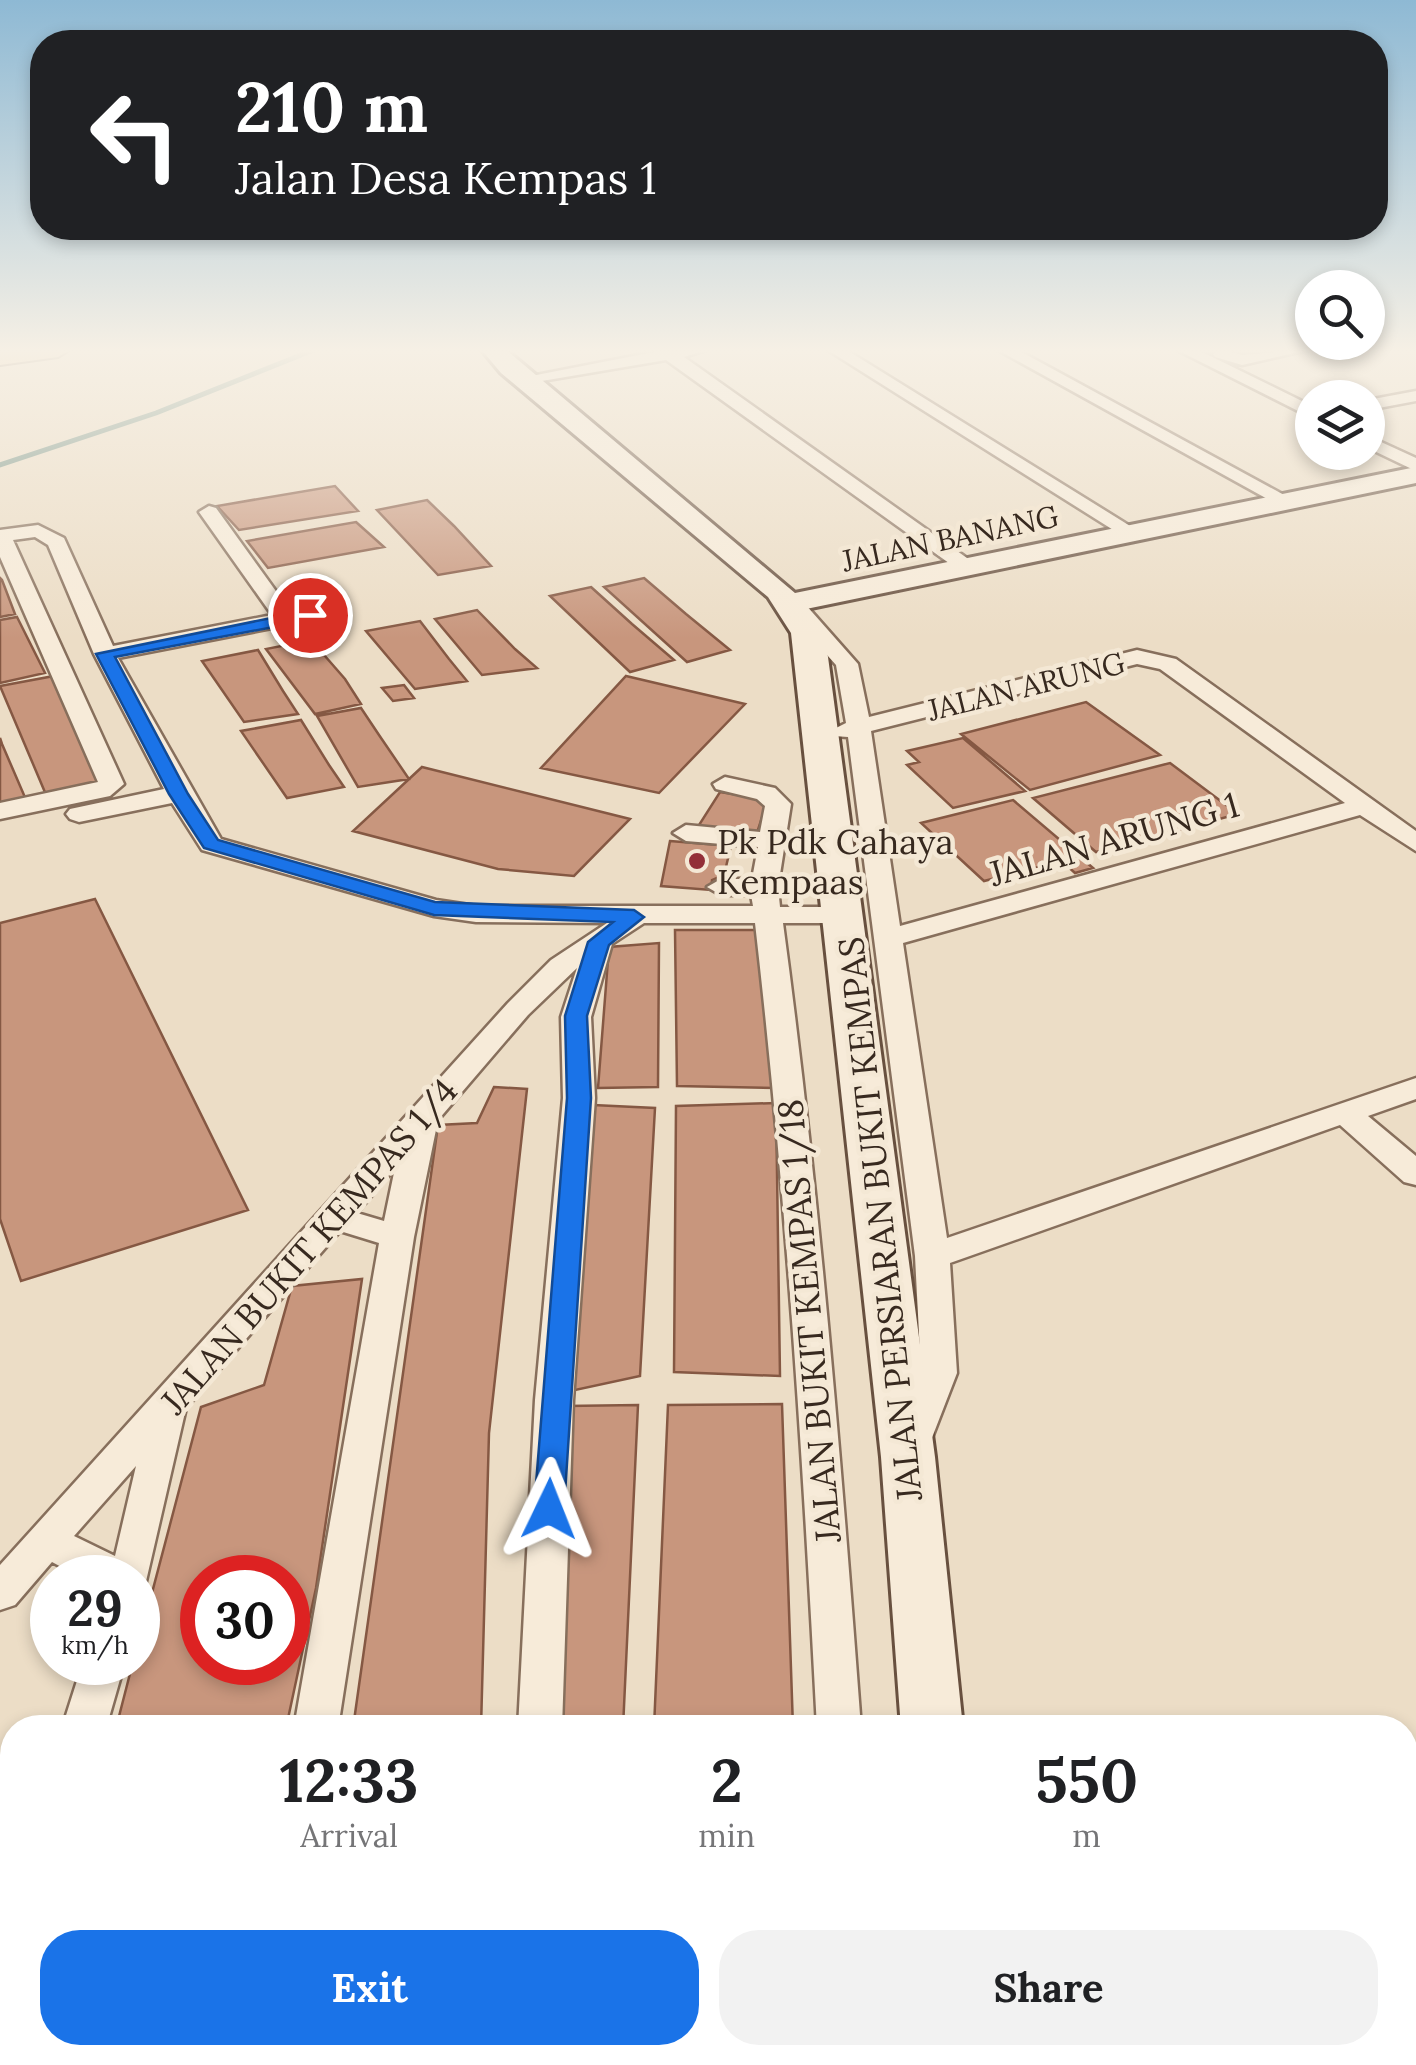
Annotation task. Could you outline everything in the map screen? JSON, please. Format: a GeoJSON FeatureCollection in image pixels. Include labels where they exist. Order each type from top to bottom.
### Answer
{"type":"FeatureCollection","features":[{"type":"Feature","properties":{"kind":"street","name":"JALAN PERSIARAN BUKIT KEMPAS"},"geometry":{"type":"LineString","coordinates":[[604,445],[791,603],[807,633],[839,731],[845,915],[908,1457],[931,1715]]}},
{"type":"Feature","properties":{"kind":"street"},"geometry":{"type":"LineString","coordinates":[[797,445],[967,567]]}},
{"type":"Feature","properties":{"kind":"street"},"geometry":{"type":"LineString","coordinates":[[990,445],[1133,534]]}},
{"type":"Feature","properties":{"kind":"street"},"geometry":{"type":"LineString","coordinates":[[1182,445],[1287,502]]}},
{"type":"Feature","properties":{"kind":"street"},"geometry":{"type":"LineString","coordinates":[[1385,448],[1416,464]]}},
{"type":"Feature","properties":{"kind":"street","name":"JALAN BANANG"},"geometry":{"type":"LineString","coordinates":[[791,603],[1416,475]]}},
{"type":"Feature","properties":{"kind":"street"},"geometry":{"type":"LineString","coordinates":[[209,512],[286,620]]}},
{"type":"Feature","properties":{"kind":"street"},"geometry":{"type":"LineString","coordinates":[[0,811],[101,791],[112,784],[0,536],[46,532],[57,542],[105,654],[178,794],[211,844],[382,894],[476,914],[634,917],[765,901]]}},
{"type":"Feature","properties":{"kind":"street"},"geometry":{"type":"LineString","coordinates":[[105,654],[329,612]]}},
{"type":"Feature","properties":{"kind":"street","name":"JALAN ARUNG"},"geometry":{"type":"LineString","coordinates":[[839,731],[1137,657],[1152,658],[1168,664],[1416,844]]}},
{"type":"Feature","properties":{"kind":"street"},"geometry":{"type":"LineString","coordinates":[[839,731],[886,939],[932,1256],[938,1373],[908,1457]]}},
{"type":"Feature","properties":{"kind":"street","name":"JALAN BUKIT KEMPAS 1/18"},"geometry":{"type":"LineString","coordinates":[[725,784],[766,793],[778,804],[765,901],[792,1098],[818,1400],[838,1715]]}},
{"type":"Feature","properties":{"kind":"street"},"geometry":{"type":"LineString","coordinates":[[0,830],[178,794]]}},
{"type":"Feature","properties":{"kind":"street","name":"JALAN ARUNG 1"},"geometry":{"type":"LineString","coordinates":[[886,939],[1360,807]]}},
{"type":"Feature","properties":{"kind":"street"},"geometry":{"type":"LineString","coordinates":[[686,833],[772,841]]}},
{"type":"Feature","properties":{"kind":"street"},"geometry":{"type":"LineString","coordinates":[[721,887],[765,901],[845,915]]}},
{"type":"Feature","properties":{"kind":"street","name":"JALAN BUKIT KEMPAS 1/4"},"geometry":{"type":"LineString","coordinates":[[0,1592],[518,1009],[560,966],[634,917]]}},
{"type":"Feature","properties":{"kind":"street"},"geometry":{"type":"LineString","coordinates":[[541,1715],[554,1400],[579,1098],[576,1016],[599,942]]}},
{"type":"Feature","properties":{"kind":"street"},"geometry":{"type":"LineString","coordinates":[[518,1009],[576,1016]]}},
{"type":"Feature","properties":{"kind":"street"},"geometry":{"type":"LineString","coordinates":[[932,1256],[1416,1088]]}},
{"type":"Feature","properties":{"kind":"street"},"geometry":{"type":"LineString","coordinates":[[1343,1111],[1416,1174]]}},
{"type":"Feature","properties":{"kind":"street"},"geometry":{"type":"LineString","coordinates":[[318,1715],[397,1237],[424,1114]]}},
{"type":"Feature","properties":{"kind":"street"},"geometry":{"type":"LineString","coordinates":[[333,1217],[397,1237]]}},
{"type":"Feature","properties":{"kind":"street"},"geometry":{"type":"LineString","coordinates":[[135,1555],[169,1406]]}},
{"type":"Feature","properties":{"kind":"street"},"geometry":{"type":"LineString","coordinates":[[46,1541],[74,1555]]}},
{"type":"Feature","properties":{"kind":"street"},"geometry":{"type":"LineString","coordinates":[[88,1715],[97,1685]]}},
{"type":"Feature","properties":{"kind":"building"},"geometry":{"type":"Polygon","coordinates":[[[335,486],[358,511],[239,530],[217,506],[335,486]]]}},
{"type":"Feature","properties":{"kind":"building"},"geometry":{"type":"Polygon","coordinates":[[[427,500],[491,566],[438,575],[377,510],[427,500]]]}},
{"type":"Feature","properties":{"kind":"building"},"geometry":{"type":"Polygon","coordinates":[[[356,522],[384,547],[268,568],[247,541],[356,522]]]}},
{"type":"Feature","properties":{"kind":"building"},"geometry":{"type":"Polygon","coordinates":[[[0,578],[15,614],[0,617],[0,578]]]}},
{"type":"Feature","properties":{"kind":"building"},"geometry":{"type":"Polygon","coordinates":[[[644,578],[730,650],[687,662],[604,587],[644,578]]]}},
{"type":"Feature","properties":{"kind":"building"},"geometry":{"type":"Polygon","coordinates":[[[591,587],[674,660],[630,672],[550,596],[591,587]]]}},
{"type":"Feature","properties":{"kind":"building"},"geometry":{"type":"Polygon","coordinates":[[[477,610],[537,668],[482,675],[435,619],[477,610]]]}},
{"type":"Feature","properties":{"kind":"building"},"geometry":{"type":"Polygon","coordinates":[[[17,617],[45,673],[0,683],[0,620],[17,617]]]}},
{"type":"Feature","properties":{"kind":"building"},"geometry":{"type":"Polygon","coordinates":[[[420,621],[467,681],[415,689],[366,631],[420,621]]]}},
{"type":"Feature","properties":{"kind":"building"},"geometry":{"type":"Polygon","coordinates":[[[311,640],[361,704],[315,714],[266,649],[311,640]]]}},
{"type":"Feature","properties":{"kind":"building"},"geometry":{"type":"Polygon","coordinates":[[[258,650],[298,714],[244,722],[202,661],[258,650]]]}},
{"type":"Feature","properties":{"kind":"building"},"geometry":{"type":"Polygon","coordinates":[[[54,676],[102,781],[93,789],[47,797],[0,686],[54,676]]]}},
{"type":"Feature","properties":{"kind":"building"},"geometry":{"type":"Polygon","coordinates":[[[626,676],[745,704],[659,793],[541,768],[626,676]]]}},
{"type":"Feature","properties":{"kind":"building"},"geometry":{"type":"Polygon","coordinates":[[[404,685],[414,698],[393,701],[382,688],[404,685]]]}},
{"type":"Feature","properties":{"kind":"building"},"geometry":{"type":"Polygon","coordinates":[[[1086,702],[1160,755],[1030,790],[961,734],[1086,702]]]}},
{"type":"Feature","properties":{"kind":"building"},"geometry":{"type":"Polygon","coordinates":[[[361,708],[409,779],[358,787],[317,716],[361,708]]]}},
{"type":"Feature","properties":{"kind":"building"},"geometry":{"type":"Polygon","coordinates":[[[301,720],[344,787],[287,798],[241,731],[301,720]]]}},
{"type":"Feature","properties":{"kind":"building"},"geometry":{"type":"Polygon","coordinates":[[[0,738],[2,744],[27,802],[0,807],[0,738]]]}},
{"type":"Feature","properties":{"kind":"building"},"geometry":{"type":"Polygon","coordinates":[[[963,738],[1025,791],[953,808],[907,765],[919,762],[907,751],[963,738]]]}},
{"type":"Feature","properties":{"kind":"building"},"geometry":{"type":"Polygon","coordinates":[[[1170,763],[1238,814],[1096,852],[1033,798],[1170,763]]]}},
{"type":"Feature","properties":{"kind":"building"},"geometry":{"type":"Polygon","coordinates":[[[422,767],[630,819],[574,876],[498,869],[353,831],[422,767]]]}},
{"type":"Feature","properties":{"kind":"building"},"geometry":{"type":"Polygon","coordinates":[[[720,792],[758,798],[766,805],[756,836],[699,825],[720,792]]]}},
{"type":"Feature","properties":{"kind":"building"},"geometry":{"type":"Polygon","coordinates":[[[1013,800],[1093,868],[1075,873],[1062,861],[984,881],[921,823],[1013,800]]]}},
{"type":"Feature","properties":{"kind":"building","name":"Pk Pdk Cahaya Kempaas"},"geometry":{"type":"Polygon","coordinates":[[[670,841],[731,846],[724,875],[712,880],[711,890],[661,886],[670,841]]]}},
{"type":"Feature","properties":{"kind":"building"},"geometry":{"type":"Polygon","coordinates":[[[95,899],[248,1210],[21,1281],[0,1219],[0,923],[95,899]]]}},
{"type":"Feature","properties":{"kind":"building"},"geometry":{"type":"Polygon","coordinates":[[[675,930],[760,930],[775,1088],[677,1086],[675,930]]]}},
{"type":"Feature","properties":{"kind":"building"},"geometry":{"type":"Polygon","coordinates":[[[659,943],[658,1087],[598,1088],[609,947],[659,943]]]}},
{"type":"Feature","properties":{"kind":"building"},"geometry":{"type":"Polygon","coordinates":[[[494,1087],[527,1089],[489,1433],[481,1715],[355,1715],[438,1125],[477,1123],[494,1087]]]}},
{"type":"Feature","properties":{"kind":"building"},"geometry":{"type":"Polygon","coordinates":[[[776,1103],[780,1376],[674,1372],[676,1106],[776,1103]]]}},
{"type":"Feature","properties":{"kind":"building"},"geometry":{"type":"Polygon","coordinates":[[[593,1105],[655,1108],[640,1376],[566,1392],[593,1105]]]}},
{"type":"Feature","properties":{"kind":"building"},"geometry":{"type":"Polygon","coordinates":[[[362,1279],[310,1616],[310,1555],[180,1555],[180,1685],[295,1685],[289,1715],[119,1715],[127,1685],[160,1685],[160,1563],[201,1407],[264,1385],[292,1286],[362,1279]]]}},
{"type":"Feature","properties":{"kind":"building"},"geometry":{"type":"Polygon","coordinates":[[[782,1404],[793,1715],[655,1715],[668,1405],[782,1404]]]}},
{"type":"Feature","properties":{"kind":"building"},"geometry":{"type":"Polygon","coordinates":[[[638,1405],[624,1715],[555,1715],[566,1406],[638,1405]]]}},
{"type":"Feature","properties":{"kind":"waterway"},"geometry":{"type":"LineString","coordinates":[[0,465],[59,445]]}},
{"type":"Feature","properties":{"kind":"place","name":"Pk Pdk Cahaya Kempaas"},"geometry":{"type":"Point","coordinates":[697,861]}},
{"type":"Feature","properties":{"kind":"route"},"geometry":{"type":"LineString","coordinates":[[310,615],[105,654],[178,794],[211,844],[239,856],[434,908],[476,914],[634,917],[599,942],[576,1016],[579,1098],[549,1509]]}}]}
